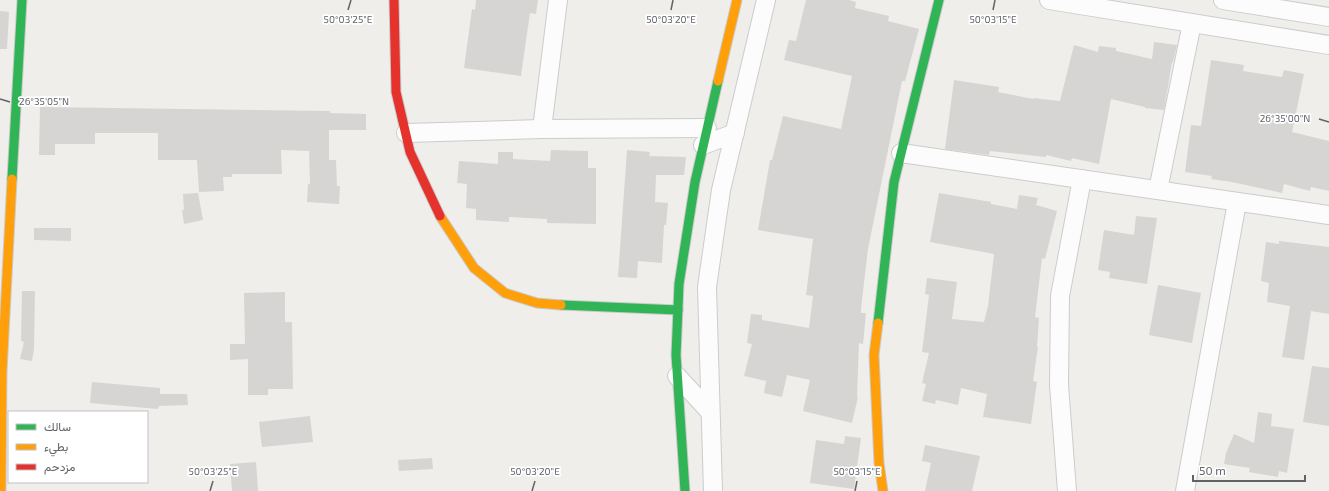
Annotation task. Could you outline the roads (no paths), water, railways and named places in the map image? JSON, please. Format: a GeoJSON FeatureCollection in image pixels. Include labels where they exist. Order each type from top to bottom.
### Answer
{"type":"FeatureCollection","features":[{"type":"Feature","properties":{"kind":"street"},"geometry":{"type":"LineString","coordinates":[[1,491],[5,191],[22,0]]}},
{"type":"Feature","properties":{"kind":"street"},"geometry":{"type":"LineString","coordinates":[[394,0],[396,92],[410,152],[441,219],[474,268],[505,293],[538,303],[588,307],[678,310]]}},
{"type":"Feature","properties":{"kind":"street"},"geometry":{"type":"LineString","coordinates":[[542,129],[558,0]]}},
{"type":"Feature","properties":{"kind":"street"},"geometry":{"type":"LineString","coordinates":[[713,491],[707,287],[721,190],[766,0]]}},
{"type":"Feature","properties":{"kind":"street"},"geometry":{"type":"LineString","coordinates":[[883,491],[879,463],[874,355],[894,182],[939,0]]}},
{"type":"Feature","properties":{"kind":"street"},"geometry":{"type":"LineString","coordinates":[[1049,0],[1329,45]]}},
{"type":"Feature","properties":{"kind":"street"},"geometry":{"type":"LineString","coordinates":[[1223,0],[1329,17]]}},
{"type":"Feature","properties":{"kind":"street"},"geometry":{"type":"LineString","coordinates":[[685,491],[676,355],[679,284],[695,182],[739,4]]}},
{"type":"Feature","properties":{"kind":"street"},"geometry":{"type":"LineString","coordinates":[[1158,190],[1192,23]]}},
{"type":"Feature","properties":{"kind":"street"},"geometry":{"type":"LineString","coordinates":[[406,133],[542,129],[705,137],[734,133]]}},
{"type":"Feature","properties":{"kind":"street"},"geometry":{"type":"LineString","coordinates":[[901,154],[1329,215]]}},
{"type":"Feature","properties":{"kind":"street"},"geometry":{"type":"LineString","coordinates":[[1067,491],[1059,385],[1060,296],[1082,179]]}},
{"type":"Feature","properties":{"kind":"street"},"geometry":{"type":"LineString","coordinates":[[1185,491],[1236,202]]}},
{"type":"Feature","properties":{"kind":"street"},"geometry":{"type":"LineString","coordinates":[[677,376],[710,412]]}}]}
